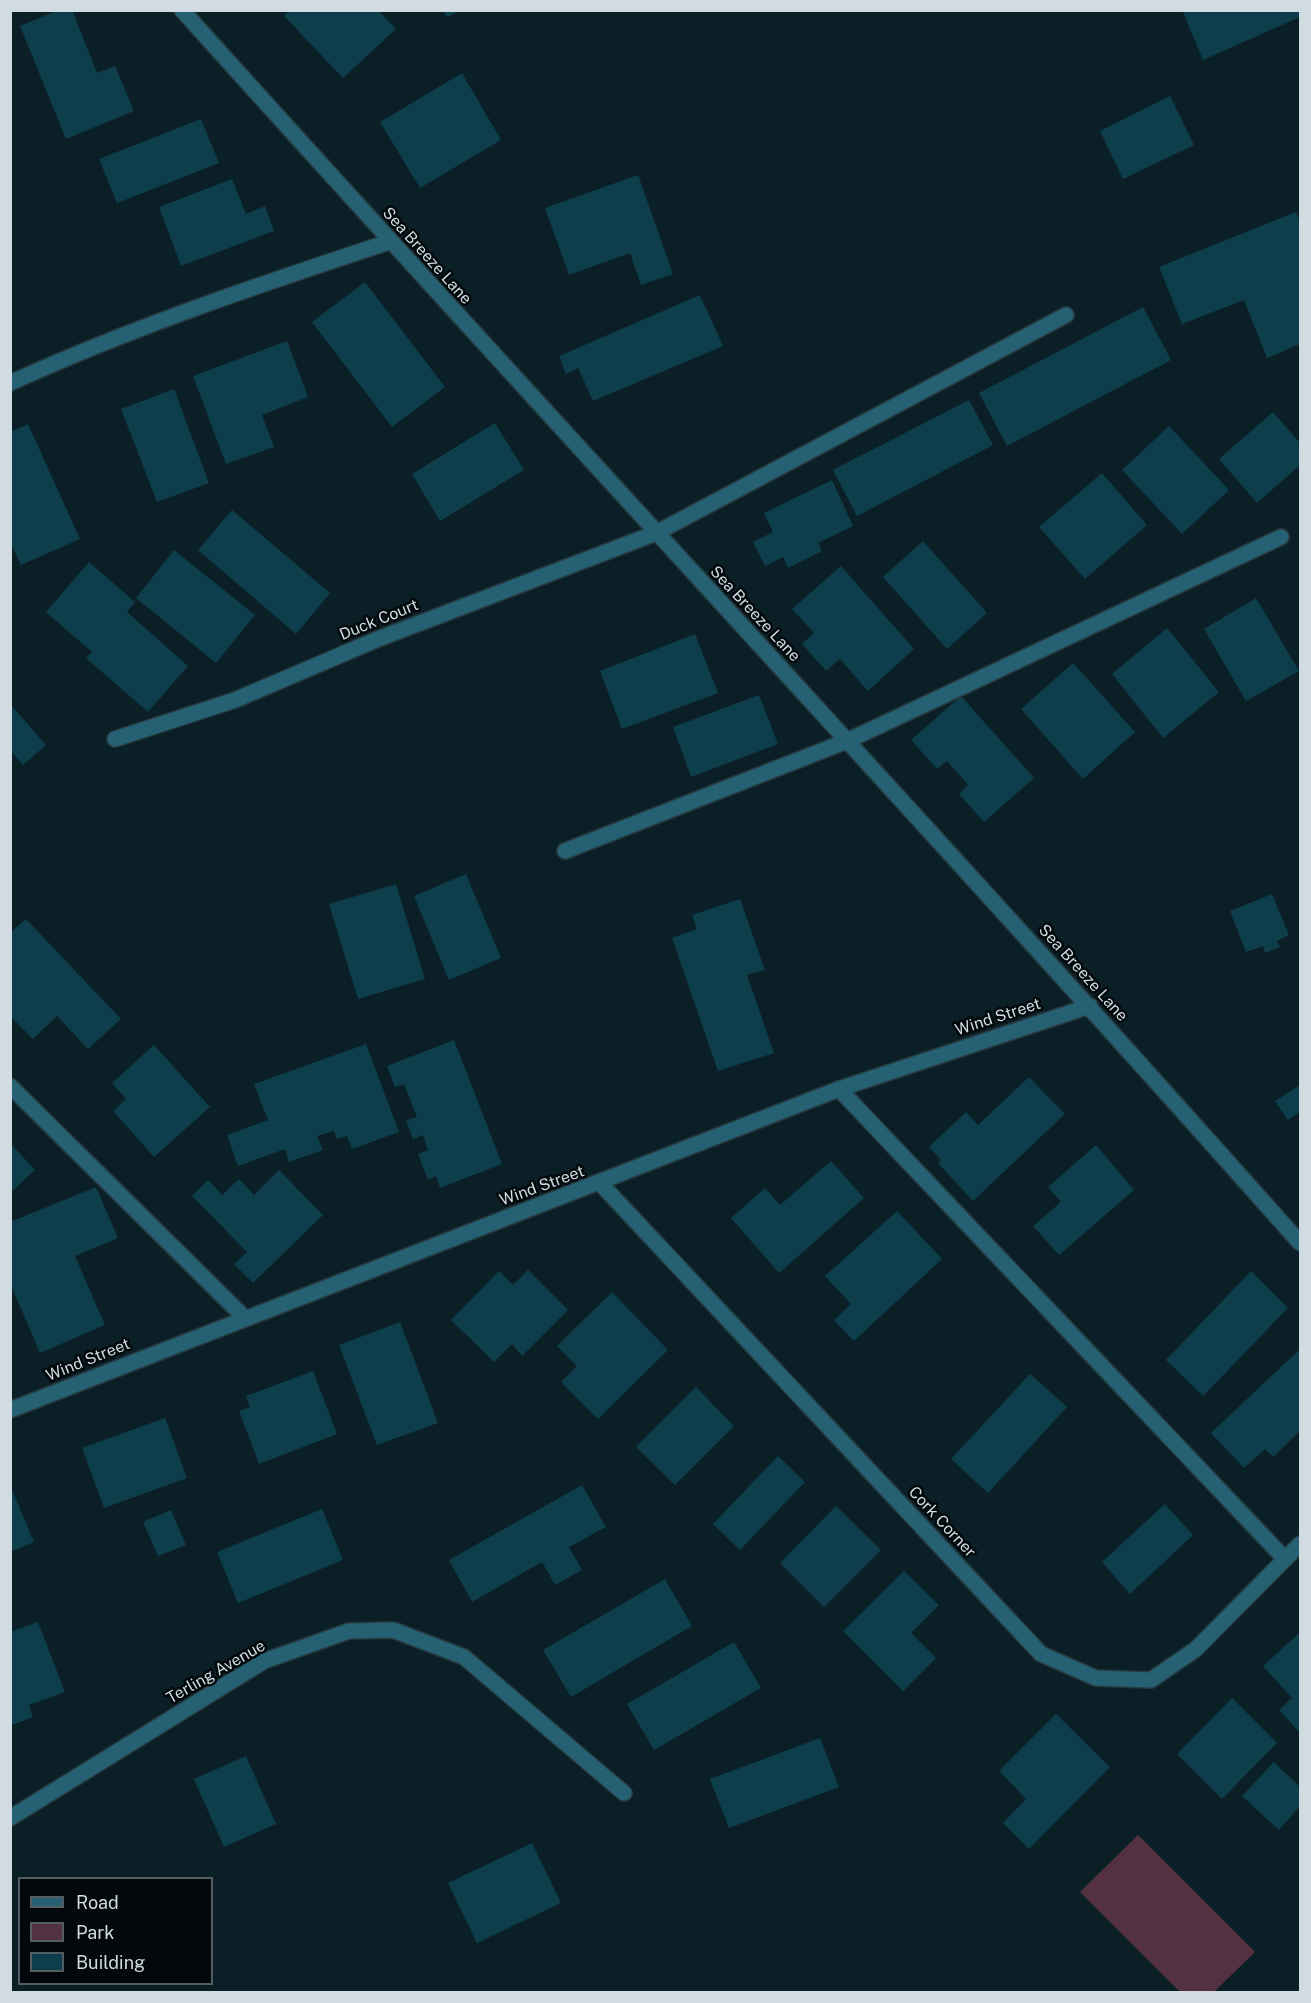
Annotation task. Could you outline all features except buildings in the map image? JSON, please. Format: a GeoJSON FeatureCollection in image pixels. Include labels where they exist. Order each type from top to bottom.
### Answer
{"type":"FeatureCollection","features":[{"type":"Feature","properties":{"kind":"street","name":"Sea Breeze Lane"},"geometry":{"type":"LineString","coordinates":[[182,10],[390,242],[1090,1006],[1300,1243]]}},
{"type":"Feature","properties":{"kind":"street"},"geometry":{"type":"LineString","coordinates":[[10,383],[94,345],[238,291],[390,242]]}},
{"type":"Feature","properties":{"kind":"street","name":"Duck Court"},"geometry":{"type":"LineString","coordinates":[[115,739],[235,700],[378,639],[656,533],[1066,315]]}},
{"type":"Feature","properties":{"kind":"street"},"geometry":{"type":"LineString","coordinates":[[565,851],[847,741],[1281,537]]}},
{"type":"Feature","properties":{"kind":"street","name":"Wind Street"},"geometry":{"type":"LineString","coordinates":[[10,1410],[839,1089],[1090,1006]]}},
{"type":"Feature","properties":{"kind":"street"},"geometry":{"type":"LineString","coordinates":[[10,1086],[245,1318]]}},
{"type":"Feature","properties":{"kind":"street"},"geometry":{"type":"LineString","coordinates":[[839,1089],[1285,1559]]}},
{"type":"Feature","properties":{"kind":"street","name":"Cork Corner"},"geometry":{"type":"LineString","coordinates":[[600,1183],[1041,1654],[1096,1678],[1151,1680],[1196,1649],[1300,1544]]}},
{"type":"Feature","properties":{"kind":"street","name":"Terling Avenue"},"geometry":{"type":"LineString","coordinates":[[10,1818],[264,1662],[349,1631],[393,1630],[464,1657],[624,1792]]}},
{"type":"Feature","properties":{"kind":"green space"},"geometry":{"type":"Polygon","coordinates":[[[1138,1835],[1255,1952],[1214,1992],[1180,1992],[1080,1892],[1138,1835]]]}}]}
